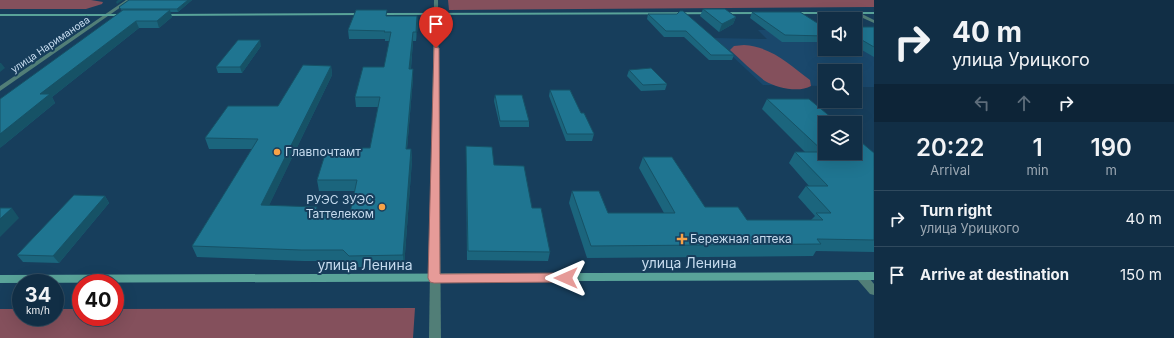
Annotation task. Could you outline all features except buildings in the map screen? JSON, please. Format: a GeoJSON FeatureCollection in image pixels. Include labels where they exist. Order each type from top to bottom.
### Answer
{"type":"FeatureCollection","features":[{"type":"Feature","properties":{"kind":"main road"},"geometry":{"type":"LineString","coordinates":[[154,15],[768,13]]}},
{"type":"Feature","properties":{"kind":"main road"},"geometry":{"type":"LineString","coordinates":[[784,13],[818,13]]}},
{"type":"Feature","properties":{"kind":"main road"},"geometry":{"type":"LineString","coordinates":[[862,13],[874,13]]}},
{"type":"Feature","properties":{"kind":"main road"},"geometry":{"type":"LineString","coordinates":[[0,15],[131,15]]}},
{"type":"Feature","properties":{"kind":"main road","name":"улица Ленина"},"geometry":{"type":"LineString","coordinates":[[0,279],[874,276]]}},
{"type":"Feature","properties":{"kind":"street","name":"улица Нариманова"},"geometry":{"type":"LineString","coordinates":[[0,89],[129,0]]}},
{"type":"Feature","properties":{"kind":"street"},"geometry":{"type":"LineString","coordinates":[[435,338],[436,0]]}},
{"type":"Feature","properties":{"kind":"street"},"geometry":{"type":"LineString","coordinates":[[862,16],[874,22]]}},
{"type":"Feature","properties":{"kind":"street"},"geometry":{"type":"LineString","coordinates":[[861,276],[874,291]]}},
{"type":"Feature","properties":{"kind":"shaded area"},"geometry":{"type":"Polygon","coordinates":[[[0,0],[91,0],[103,2],[102,4],[86,9],[0,9],[0,0]]]}},
{"type":"Feature","properties":{"kind":"shaded area"},"geometry":{"type":"Polygon","coordinates":[[[448,0],[874,0],[874,7],[449,10],[448,0]]]}},
{"type":"Feature","properties":{"kind":"shaded area"},"geometry":{"type":"Polygon","coordinates":[[[758,30],[818,30],[818,56],[862,56],[862,30],[874,31],[874,87],[862,87],[862,64],[818,64],[818,86],[763,85],[713,38],[767,39],[758,30]]]}},
{"type":"Feature","properties":{"kind":"shaded area"},"geometry":{"type":"Polygon","coordinates":[[[744,45],[763,49],[780,57],[810,80],[811,86],[800,89],[788,89],[765,81],[730,50],[734,46],[744,45]]]}},
{"type":"Feature","properties":{"kind":"shaded area"},"geometry":{"type":"Polygon","coordinates":[[[415,308],[413,338],[0,338],[0,309],[12,309],[12,326],[64,326],[64,309],[72,309],[72,326],[124,326],[124,309],[415,308]]]}},
{"type":"Feature","properties":{"kind":"place","name":"Главпочтамт"},"geometry":{"type":"Point","coordinates":[277,152]}},
{"type":"Feature","properties":{"kind":"place","name":"РУЭС ЗУЭС Таттелеком"},"geometry":{"type":"Point","coordinates":[382,207]}},
{"type":"Feature","properties":{"kind":"place","name":"Бережная аптека"},"geometry":{"type":"Point","coordinates":[682,239]}},
{"type":"Feature","properties":{"kind":"route"},"geometry":{"type":"LineString","coordinates":[[436,48],[434,278],[566,278]]}}]}
